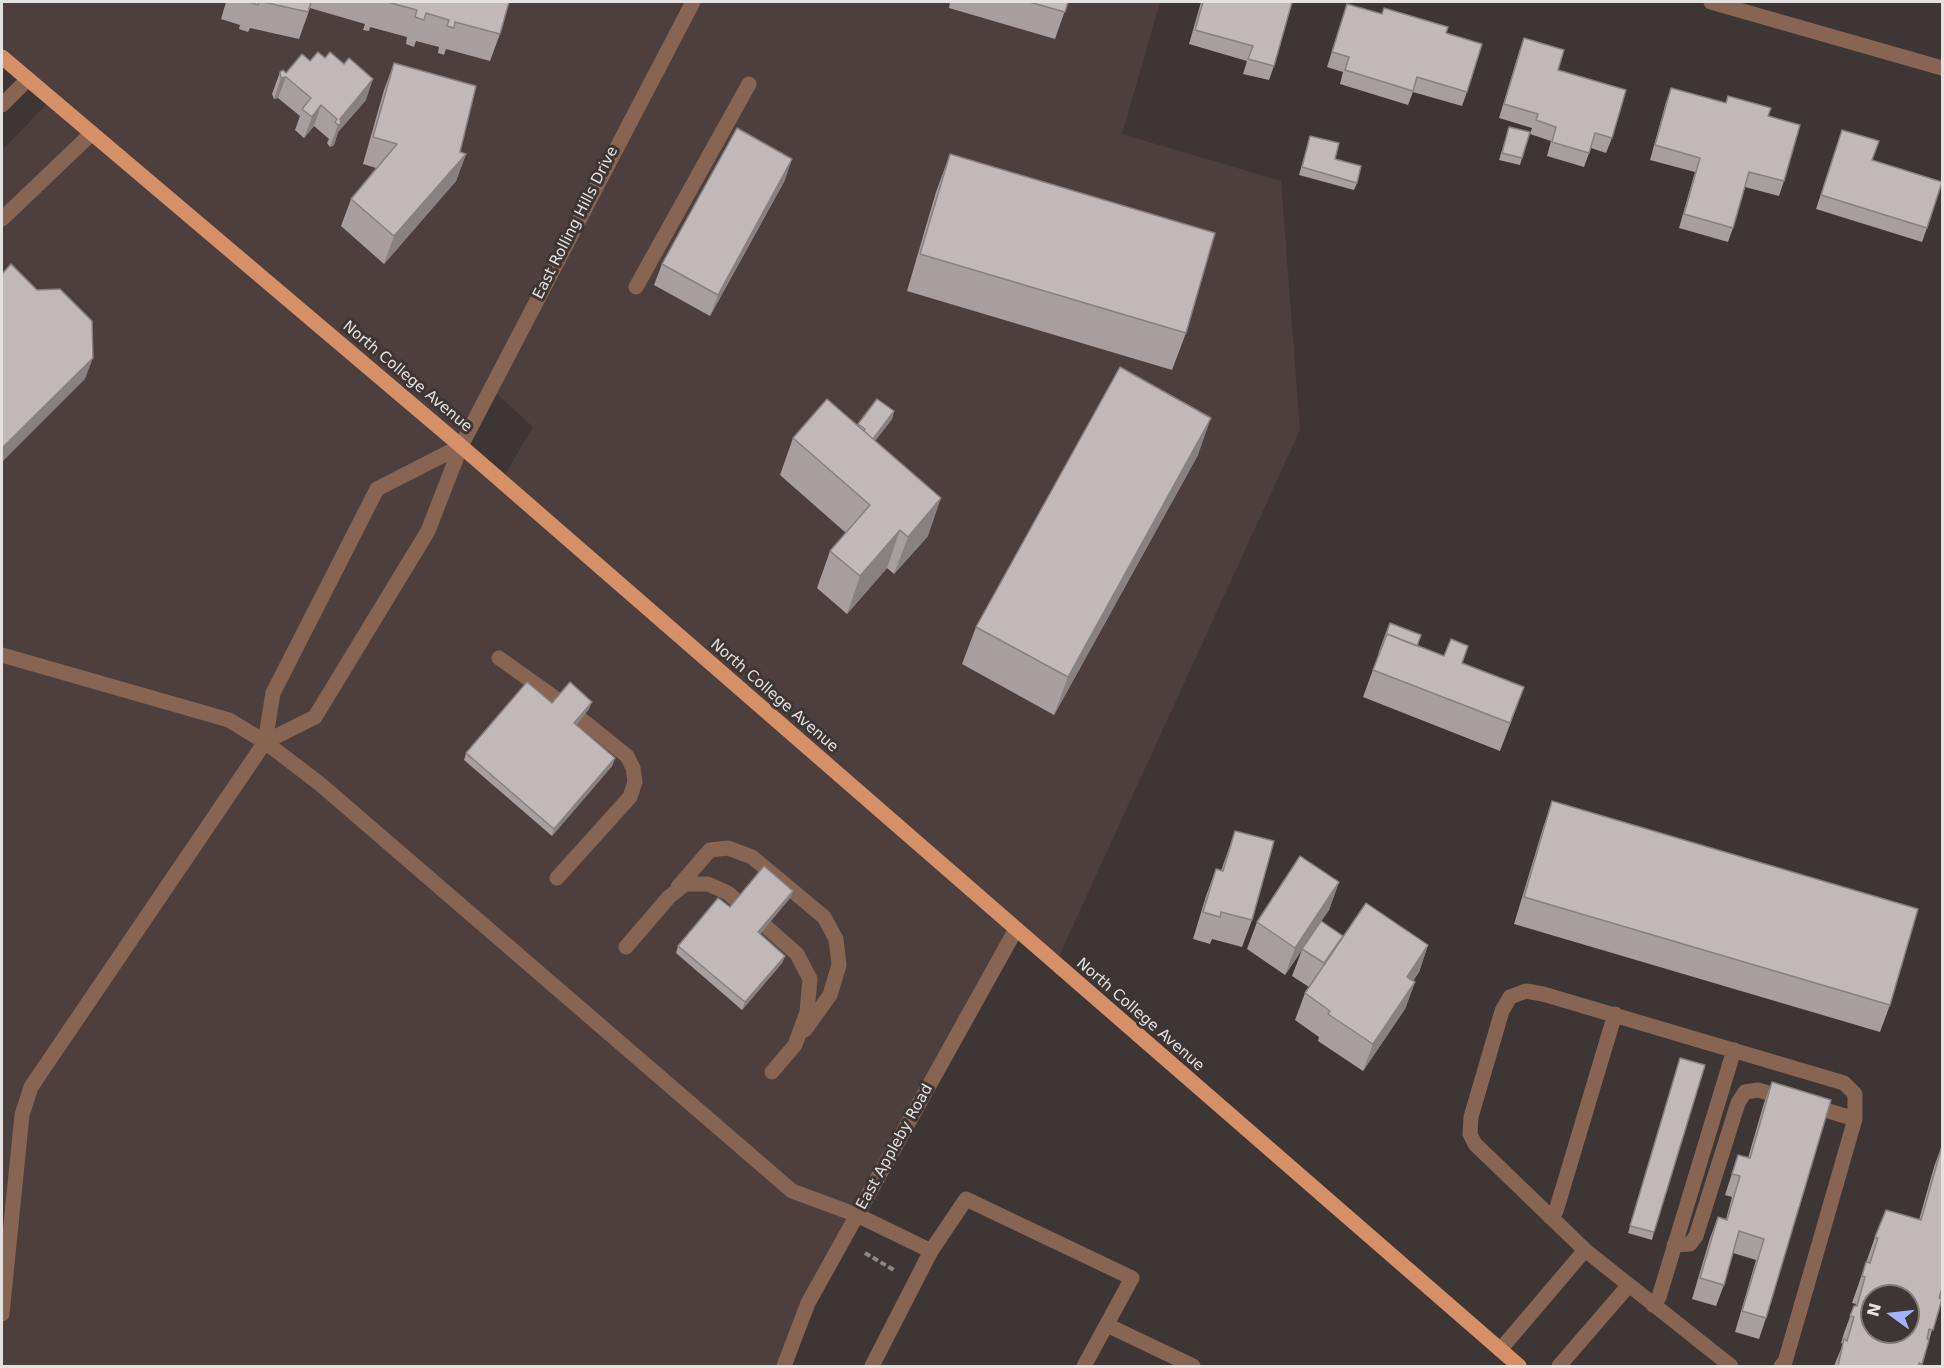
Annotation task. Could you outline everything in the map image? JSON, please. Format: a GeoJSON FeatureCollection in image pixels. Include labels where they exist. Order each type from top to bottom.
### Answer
{"type":"FeatureCollection","features":[{"type":"Feature","properties":{"kind":"main road","name":"North College Avenue"},"geometry":{"type":"LineString","coordinates":[[2,57],[461,446],[1015,931],[1519,1366]]}},
{"type":"Feature","properties":{"kind":"street","name":"East Rolling Hills Drive"},"geometry":{"type":"LineString","coordinates":[[265,742],[315,717],[428,531],[461,446],[693,2]]}},
{"type":"Feature","properties":{"kind":"street"},"geometry":{"type":"LineString","coordinates":[[1711,2],[1942,68]]}},
{"type":"Feature","properties":{"kind":"street"},"geometry":{"type":"LineString","coordinates":[[2,105],[28,79]]}},
{"type":"Feature","properties":{"kind":"street"},"geometry":{"type":"LineString","coordinates":[[636,287],[749,84]]}},
{"type":"Feature","properties":{"kind":"street"},"geometry":{"type":"LineString","coordinates":[[2,219],[92,133]]}},
{"type":"Feature","properties":{"kind":"street"},"geometry":{"type":"LineString","coordinates":[[2,1314],[22,1114],[31,1087],[265,742],[273,693],[377,489],[461,446]]}},
{"type":"Feature","properties":{"kind":"street"},"geometry":{"type":"LineString","coordinates":[[2,655],[229,720],[265,742],[328,790],[792,1191],[857,1215],[931,1251]]}},
{"type":"Feature","properties":{"kind":"street"},"geometry":{"type":"LineString","coordinates":[[499,658],[558,700]]}},
{"type":"Feature","properties":{"kind":"street"},"geometry":{"type":"LineString","coordinates":[[557,878],[630,797],[635,782],[633,768],[627,756],[581,719]]}},
{"type":"Feature","properties":{"kind":"street"},"geometry":{"type":"LineString","coordinates":[[626,947],[710,850],[728,848],[752,857],[824,917],[836,939],[838,965],[830,995],[772,1072]]}},
{"type":"Feature","properties":{"kind":"street"},"geometry":{"type":"LineString","coordinates":[[669,897],[685,884],[708,884],[728,893],[797,954],[810,979],[807,1012],[795,1044]]}},
{"type":"Feature","properties":{"kind":"street","name":"East Appleby Road"},"geometry":{"type":"LineString","coordinates":[[784,1366],[808,1303],[1015,931]]}},
{"type":"Feature","properties":{"kind":"street"},"geometry":{"type":"LineString","coordinates":[[1731,1366],[1585,1250],[1475,1144],[1470,1134],[1472,1117],[1502,1011],[1510,997],[1526,991],[1615,1014],[1844,1083],[1855,1094],[1855,1119],[1785,1362],[1781,1366]]}},
{"type":"Feature","properties":{"kind":"street"},"geometry":{"type":"LineString","coordinates":[[1550,1216],[1556,1211],[1615,1014]]}},
{"type":"Feature","properties":{"kind":"street"},"geometry":{"type":"LineString","coordinates":[[1653,1305],[1659,1297],[1734,1050]]}},
{"type":"Feature","properties":{"kind":"street"},"geometry":{"type":"LineString","coordinates":[[1674,1245],[1690,1244],[1696,1236],[1738,1103],[1745,1092],[1758,1090],[1855,1119]]}},
{"type":"Feature","properties":{"kind":"street"},"geometry":{"type":"LineString","coordinates":[[872,1366],[931,1251],[966,1198],[1132,1278],[1084,1366]]}},
{"type":"Feature","properties":{"kind":"street"},"geometry":{"type":"LineString","coordinates":[[1500,1350],[1585,1250]]}},
{"type":"Feature","properties":{"kind":"street"},"geometry":{"type":"LineString","coordinates":[[1559,1366],[1629,1285]]}},
{"type":"Feature","properties":{"kind":"street"},"geometry":{"type":"LineString","coordinates":[[1107,1325],[1193,1366]]}},
{"type":"Feature","properties":{"kind":"path"},"geometry":{"type":"LineString","coordinates":[[857,1215],[862,1251],[895,1271],[890,1282]]}},
{"type":"Feature","properties":{"kind":"shaded area"},"geometry":{"type":"Polygon","coordinates":[[[2,2],[1160,2],[1122,134],[1281,181],[1300,430],[1055,965],[1015,931],[808,1303],[784,1366],[2,1366],[2,150],[52,99],[2,57],[2,2]],[[491,389],[461,446],[501,481],[533,427],[491,389]]]}},
{"type":"Feature","properties":{"kind":"building"},"geometry":{"type":"Polygon","coordinates":[[[263,2],[311,2],[308,12],[263,2]]]}},
{"type":"Feature","properties":{"kind":"building"},"geometry":{"type":"Polygon","coordinates":[[[387,2],[509,2],[500,34],[455,22],[454,28],[447,26],[449,20],[426,13],[424,20],[415,17],[417,10],[387,2]]]}},
{"type":"Feature","properties":{"kind":"building"},"geometry":{"type":"Polygon","coordinates":[[[1029,2],[1068,2],[1065,12],[1029,2]]]}},
{"type":"Feature","properties":{"kind":"building"},"geometry":{"type":"Polygon","coordinates":[[[1203,2],[1292,2],[1274,66],[1248,59],[1253,46],[1195,30],[1203,2]]]}},
{"type":"Feature","properties":{"kind":"building"},"geometry":{"type":"Polygon","coordinates":[[[1347,4],[1382,14],[1384,8],[1448,27],[1446,33],[1482,44],[1467,92],[1417,77],[1413,91],[1345,70],[1349,57],[1332,52],[1347,4]]]}},
{"type":"Feature","properties":{"kind":"building"},"geometry":{"type":"Polygon","coordinates":[[[1524,38],[1564,50],[1558,70],[1626,90],[1612,138],[1595,133],[1589,153],[1552,142],[1556,127],[1536,120],[1538,114],[1504,104],[1524,38]]]}},
{"type":"Feature","properties":{"kind":"building"},"geometry":{"type":"Polygon","coordinates":[[[318,52],[325,58],[330,52],[344,64],[349,58],[373,79],[340,119],[341,124],[338,125],[335,122],[337,119],[321,105],[312,117],[302,109],[311,98],[286,77],[281,78],[280,72],[283,70],[286,73],[302,54],[310,61],[318,52]]]}},
{"type":"Feature","properties":{"kind":"building"},"geometry":{"type":"Polygon","coordinates":[[[394,63],[476,86],[460,152],[466,154],[394,236],[351,199],[397,144],[373,137],[394,63]]]}},
{"type":"Feature","properties":{"kind":"building"},"geometry":{"type":"Polygon","coordinates":[[[1671,88],[1726,103],[1728,96],[1771,108],[1768,116],[1800,125],[1784,181],[1749,172],[1733,228],[1684,214],[1700,158],[1655,145],[1671,88]]]}},
{"type":"Feature","properties":{"kind":"building"},"geometry":{"type":"Polygon","coordinates":[[[1509,127],[1530,132],[1522,158],[1502,153],[1509,127]]]}},
{"type":"Feature","properties":{"kind":"building"},"geometry":{"type":"Polygon","coordinates":[[[737,128],[792,159],[718,295],[662,264],[737,128]]]}},
{"type":"Feature","properties":{"kind":"building"},"geometry":{"type":"Polygon","coordinates":[[[1842,130],[1879,141],[1872,160],[1942,182],[1927,228],[1821,195],[1842,130]]]}},
{"type":"Feature","properties":{"kind":"building"},"geometry":{"type":"Polygon","coordinates":[[[1310,136],[1339,143],[1335,159],[1361,166],[1357,183],[1302,167],[1310,136]]]}},
{"type":"Feature","properties":{"kind":"building"},"geometry":{"type":"Polygon","coordinates":[[[950,154],[1215,233],[1186,333],[920,254],[950,154]]]}},
{"type":"Feature","properties":{"kind":"building"},"geometry":{"type":"Polygon","coordinates":[[[11,264],[37,290],[60,289],[92,321],[93,358],[2,448],[2,274],[11,264]]]}},
{"type":"Feature","properties":{"kind":"building"},"geometry":{"type":"Polygon","coordinates":[[[1120,367],[1211,418],[1068,677],[976,627],[1120,367]]]}},
{"type":"Feature","properties":{"kind":"building"},"geometry":{"type":"Polygon","coordinates":[[[827,399],[941,498],[908,537],[900,530],[860,576],[830,551],[870,505],[793,438],[827,399]]]}},
{"type":"Feature","properties":{"kind":"building"},"geometry":{"type":"Polygon","coordinates":[[[877,399],[894,411],[873,439],[858,424],[877,399]]]}},
{"type":"Feature","properties":{"kind":"building"},"geometry":{"type":"Polygon","coordinates":[[[1390,623],[1421,635],[1417,646],[1387,634],[1379,653],[1390,623]]]}},
{"type":"Feature","properties":{"kind":"building"},"geometry":{"type":"Polygon","coordinates":[[[1387,634],[1444,656],[1451,639],[1468,646],[1462,663],[1524,687],[1510,723],[1373,670],[1387,634]]]}},
{"type":"Feature","properties":{"kind":"building"},"geometry":{"type":"Polygon","coordinates":[[[527,682],[552,703],[570,682],[592,702],[574,723],[615,758],[554,829],[466,753],[527,682]]]}},
{"type":"Feature","properties":{"kind":"building"},"geometry":{"type":"Polygon","coordinates":[[[1552,801],[1918,909],[1890,1005],[1524,897],[1552,801]]]}},
{"type":"Feature","properties":{"kind":"building"},"geometry":{"type":"Polygon","coordinates":[[[1235,831],[1274,841],[1252,920],[1221,912],[1220,917],[1203,912],[1216,869],[1223,871],[1235,831]]]}},
{"type":"Feature","properties":{"kind":"building"},"geometry":{"type":"Polygon","coordinates":[[[1300,856],[1339,882],[1295,948],[1257,922],[1300,856]]]}},
{"type":"Feature","properties":{"kind":"building"},"geometry":{"type":"Polygon","coordinates":[[[764,866],[793,891],[758,932],[785,956],[745,1002],[678,946],[718,898],[730,907],[764,866]]]}},
{"type":"Feature","properties":{"kind":"building"},"geometry":{"type":"Polygon","coordinates":[[[1366,903],[1428,945],[1407,977],[1415,982],[1373,1044],[1328,1014],[1330,1011],[1305,993],[1366,903]]]}},
{"type":"Feature","properties":{"kind":"building"},"geometry":{"type":"Polygon","coordinates":[[[1321,921],[1343,936],[1324,963],[1302,949],[1321,921]]]}},
{"type":"Feature","properties":{"kind":"building"},"geometry":{"type":"Polygon","coordinates":[[[1680,1058],[1705,1065],[1654,1232],[1630,1226],[1680,1058]]]}},
{"type":"Feature","properties":{"kind":"building"},"geometry":{"type":"Polygon","coordinates":[[[1772,1082],[1831,1100],[1766,1318],[1742,1311],[1764,1239],[1739,1231],[1724,1285],[1700,1278],[1718,1217],[1727,1220],[1740,1176],[1732,1174],[1738,1155],[1750,1158],[1772,1082]]]}},
{"type":"Feature","properties":{"kind":"building"},"geometry":{"type":"Polygon","coordinates":[[[1942,1146],[1942,1288],[1939,1298],[1942,1299],[1933,1330],[1929,1329],[1927,1339],[1929,1340],[1922,1364],[1919,1363],[1918,1366],[1838,1366],[1844,1339],[1847,1341],[1854,1317],[1850,1316],[1854,1306],[1857,1306],[1860,1295],[1860,1344],[1920,1344],[1920,1284],[1863,1284],[1865,1277],[1862,1276],[1866,1262],[1870,1263],[1878,1238],[1875,1237],[1886,1210],[1921,1220],[1942,1146]]]}}]}
